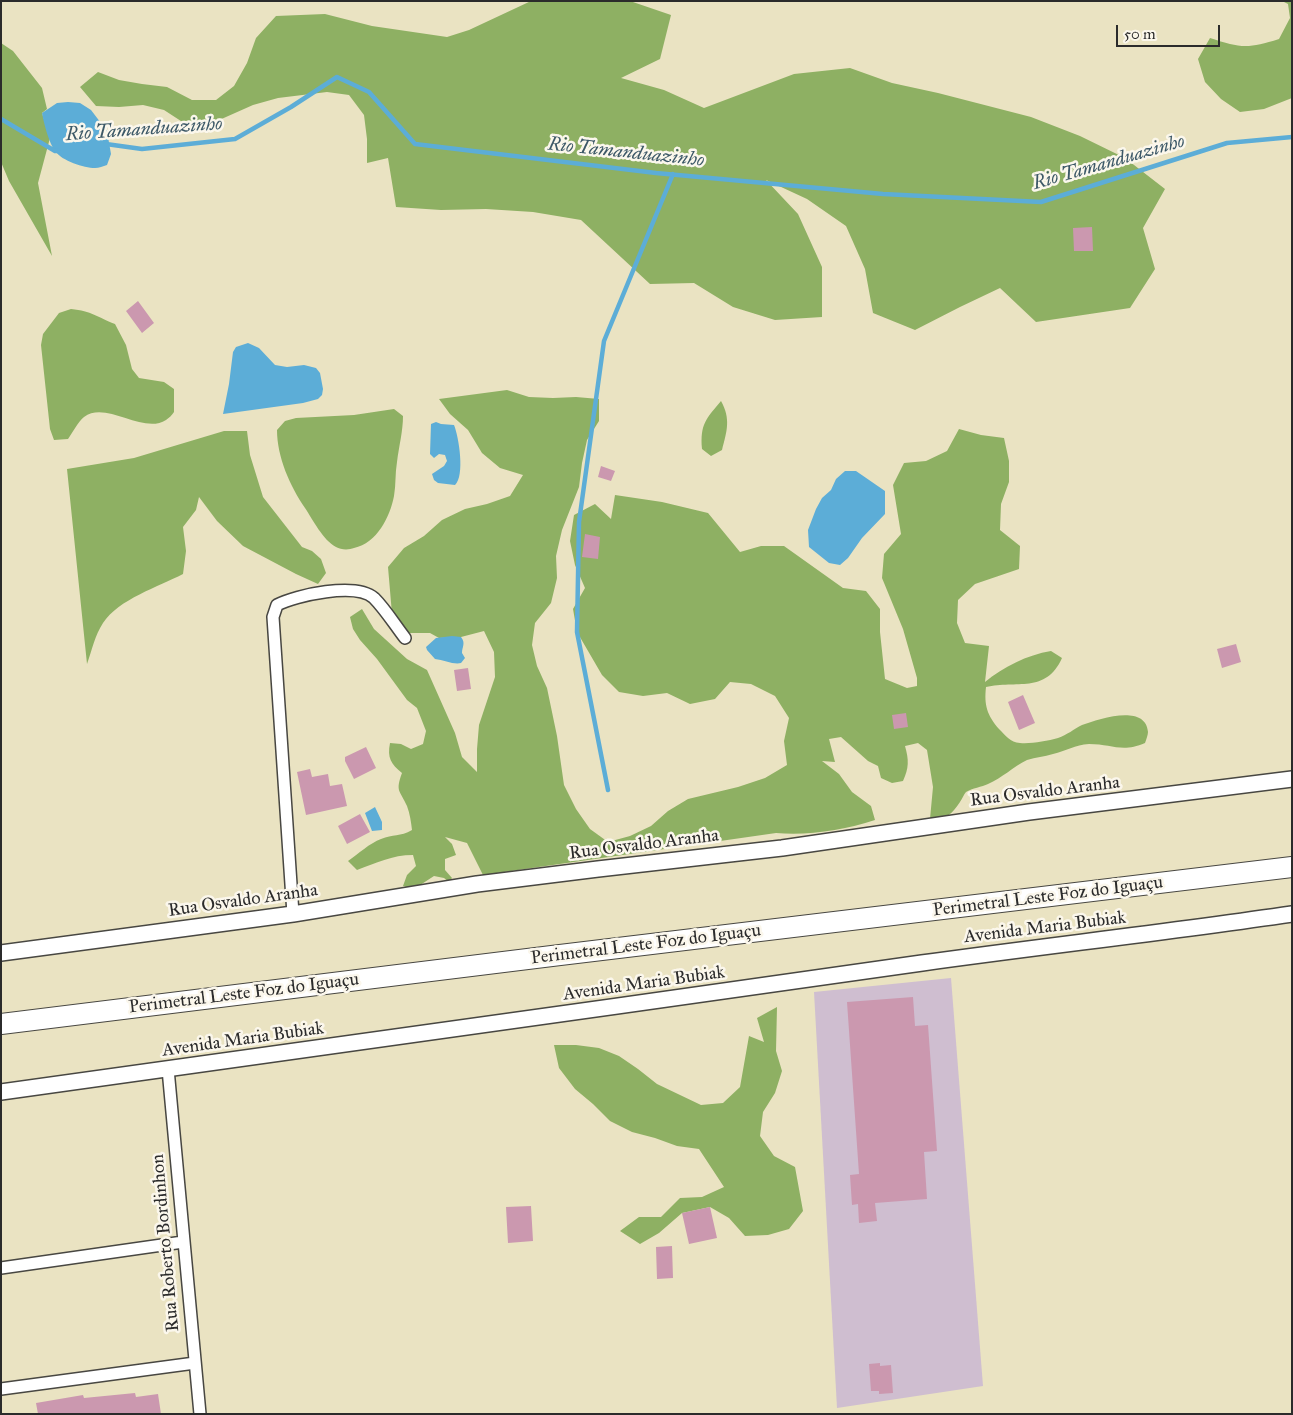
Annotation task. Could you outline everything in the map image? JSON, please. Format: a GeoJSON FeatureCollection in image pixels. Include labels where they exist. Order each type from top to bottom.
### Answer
{"type":"FeatureCollection","features":[{"type":"Feature","properties":{"kind":"highway","name":"Perimetral Leste Foz do Iguaçu"},"geometry":{"type":"LineString","coordinates":[[1,1024],[1292,868]]}},
{"type":"Feature","properties":{"kind":"street"},"geometry":{"type":"LineString","coordinates":[[292,914],[273,617],[277,605],[289,598],[324,592],[355,590],[373,597],[404,638]]}},
{"type":"Feature","properties":{"kind":"street","name":"Rua Osvaldo Aranha"},"geometry":{"type":"LineString","coordinates":[[1,953],[292,914],[477,884],[598,868],[782,848],[1030,812],[1292,779]]}},
{"type":"Feature","properties":{"kind":"street","name":"Avenida Maria Bubiak"},"geometry":{"type":"LineString","coordinates":[[1,1092],[1004,952],[1292,914]]}},
{"type":"Feature","properties":{"kind":"street","name":"Rua Roberto Bordinhon"},"geometry":{"type":"LineString","coordinates":[[168,1069],[200,1414]]}},
{"type":"Feature","properties":{"kind":"street"},"geometry":{"type":"LineString","coordinates":[[1,1268],[183,1242]]}},
{"type":"Feature","properties":{"kind":"street"},"geometry":{"type":"LineString","coordinates":[[1,1389],[195,1363]]}},
{"type":"Feature","properties":{"kind":"shaded area"},"geometry":{"type":"Polygon","coordinates":[[[951,978],[983,1386],[837,1408],[814,992],[951,978]]]}},
{"type":"Feature","properties":{"kind":"green space"},"geometry":{"type":"Polygon","coordinates":[[[531,1],[630,1],[671,15],[660,59],[621,78],[664,90],[704,108],[794,74],[850,68],[892,83],[1031,117],[1080,136],[1125,158],[1165,189],[1143,228],[1155,269],[1130,308],[1036,322],[1000,288],[915,330],[873,313],[865,269],[846,226],[807,199],[766,180],[798,214],[822,267],[822,317],[775,320],[733,307],[694,283],[650,284],[581,220],[533,212],[396,207],[388,158],[367,163],[364,115],[349,95],[327,92],[278,98],[253,105],[208,125],[184,123],[164,110],[143,105],[96,106],[80,87],[98,72],[119,80],[167,87],[192,100],[216,100],[234,86],[247,63],[256,38],[276,16],[325,14],[372,26],[447,37],[469,30],[531,1]]]}},
{"type":"Feature","properties":{"kind":"green space"},"geometry":{"type":"Polygon","coordinates":[[[1282,1],[1292,1],[1292,98],[1264,109],[1240,112],[1221,99],[1205,82],[1198,59],[1210,38],[1244,46],[1279,39],[1290,18],[1288,4],[1282,1]]]}},
{"type":"Feature","properties":{"kind":"green space"},"geometry":{"type":"Polygon","coordinates":[[[1,43],[13,51],[42,88],[47,109],[42,113],[50,138],[38,183],[52,256],[9,181],[1,162],[1,43]]]}},
{"type":"Feature","properties":{"kind":"green space"},"geometry":{"type":"Polygon","coordinates":[[[71,309],[89,313],[115,324],[126,345],[132,369],[139,378],[164,382],[174,389],[174,412],[166,420],[157,423],[147,423],[114,414],[93,413],[82,419],[68,439],[54,440],[50,429],[41,345],[43,334],[59,313],[71,309]]]}},
{"type":"Feature","properties":{"kind":"green space"},"geometry":{"type":"Polygon","coordinates":[[[507,390],[529,397],[599,399],[599,421],[587,440],[579,487],[562,530],[556,556],[557,578],[551,603],[535,623],[532,645],[537,666],[547,688],[557,736],[564,785],[576,809],[590,829],[608,842],[630,836],[651,826],[668,811],[688,799],[738,787],[765,778],[787,765],[784,741],[789,718],[775,696],[751,684],[730,682],[715,699],[690,704],[667,693],[643,696],[619,692],[602,675],[577,632],[573,609],[585,588],[575,565],[570,541],[574,515],[595,504],[611,519],[615,495],[662,502],[708,513],[740,552],[761,546],[784,546],[843,588],[866,591],[880,609],[880,632],[885,679],[907,688],[917,686],[917,678],[903,629],[882,578],[884,554],[901,534],[893,485],[904,463],[926,461],[947,451],[959,429],[981,435],[1004,438],[1009,461],[1009,482],[1001,504],[1000,530],[1020,546],[1019,569],[975,584],[958,600],[957,623],[965,643],[989,646],[985,682],[1007,667],[1033,655],[1051,651],[1062,658],[1048,677],[1039,681],[986,687],[986,705],[992,719],[1008,738],[1024,743],[1058,738],[1082,725],[1099,719],[1130,715],[1139,718],[1145,723],[1148,732],[1145,743],[1123,748],[1089,744],[1027,760],[993,782],[966,792],[957,807],[948,816],[940,819],[930,819],[933,787],[927,750],[918,743],[905,746],[908,764],[905,776],[903,781],[892,783],[881,778],[878,766],[868,761],[841,737],[829,739],[835,762],[822,761],[839,774],[852,792],[871,806],[875,820],[851,827],[826,831],[801,834],[776,833],[483,875],[467,843],[445,837],[452,844],[456,855],[445,859],[445,870],[452,878],[449,882],[444,878],[434,876],[414,889],[403,886],[407,875],[416,866],[413,855],[391,858],[357,870],[348,861],[364,849],[381,839],[404,834],[412,830],[408,809],[400,794],[399,788],[402,773],[391,760],[389,748],[390,743],[401,744],[411,749],[423,744],[426,731],[417,708],[407,700],[377,659],[360,640],[353,629],[350,617],[362,609],[374,629],[407,659],[427,670],[455,733],[462,757],[477,772],[479,725],[495,677],[494,652],[484,631],[461,637],[439,638],[430,633],[406,633],[392,614],[388,567],[404,548],[424,536],[442,520],[465,509],[510,496],[523,475],[500,468],[482,453],[468,430],[450,414],[439,399],[507,390]]]}},
{"type":"Feature","properties":{"kind":"green space"},"geometry":{"type":"Polygon","coordinates":[[[721,401],[727,419],[727,431],[722,450],[711,456],[702,449],[702,433],[705,422],[721,401]]]}},
{"type":"Feature","properties":{"kind":"green space"},"geometry":{"type":"Polygon","coordinates":[[[394,409],[403,416],[403,422],[396,466],[394,496],[386,520],[376,535],[369,541],[352,549],[338,548],[331,544],[323,535],[294,490],[282,461],[277,430],[285,421],[296,418],[354,415],[394,409]]]}},
{"type":"Feature","properties":{"kind":"green space"},"geometry":{"type":"Polygon","coordinates":[[[224,431],[247,431],[250,455],[263,497],[302,547],[312,551],[321,559],[326,573],[318,584],[243,546],[217,521],[199,497],[196,510],[183,527],[186,551],[183,574],[129,600],[110,615],[98,632],[87,664],[67,469],[134,458],[224,431]]]}},
{"type":"Feature","properties":{"kind":"green space"},"geometry":{"type":"Polygon","coordinates":[[[777,1007],[776,1051],[782,1071],[775,1093],[763,1112],[760,1136],[774,1156],[795,1167],[803,1211],[789,1229],[768,1235],[745,1236],[729,1218],[710,1207],[682,1213],[659,1233],[640,1244],[620,1231],[639,1217],[661,1217],[680,1198],[702,1197],[724,1187],[699,1149],[677,1146],[632,1132],[610,1121],[575,1089],[559,1068],[554,1045],[599,1048],[619,1056],[657,1084],[701,1105],[723,1103],[740,1087],[749,1036],[764,1042],[757,1018],[777,1007]]]}},
{"type":"Feature","properties":{"kind":"water"},"geometry":{"type":"Polygon","coordinates":[[[57,103],[80,103],[91,110],[107,131],[111,154],[107,165],[95,168],[85,167],[68,161],[58,155],[53,148],[42,113],[57,103]]]}},
{"type":"Feature","properties":{"kind":"water"},"geometry":{"type":"Polygon","coordinates":[[[248,343],[259,348],[275,365],[287,367],[304,365],[316,368],[320,373],[323,389],[322,395],[318,399],[303,403],[223,414],[233,352],[236,347],[248,343]]]}},
{"type":"Feature","properties":{"kind":"water"},"geometry":{"type":"Polygon","coordinates":[[[436,422],[454,425],[456,431],[459,447],[460,474],[455,485],[438,483],[434,480],[432,474],[444,466],[447,461],[445,455],[439,454],[434,458],[430,454],[431,424],[436,422]]]}},
{"type":"Feature","properties":{"kind":"water"},"geometry":{"type":"Polygon","coordinates":[[[845,471],[856,471],[885,491],[885,514],[840,565],[829,563],[809,547],[808,530],[822,498],[831,490],[836,479],[845,471]]]}},
{"type":"Feature","properties":{"kind":"water"},"geometry":{"type":"Polygon","coordinates":[[[461,637],[463,641],[462,653],[465,658],[461,663],[435,659],[427,650],[426,647],[436,638],[461,637]]]}},
{"type":"Feature","properties":{"kind":"water"},"geometry":{"type":"Polygon","coordinates":[[[375,807],[382,822],[382,830],[372,831],[365,813],[375,807]]]}},
{"type":"Feature","properties":{"kind":"building"},"geometry":{"type":"Polygon","coordinates":[[[1092,227],[1093,251],[1074,251],[1073,228],[1092,227]]]}},
{"type":"Feature","properties":{"kind":"building"},"geometry":{"type":"Polygon","coordinates":[[[138,301],[154,323],[142,333],[126,311],[138,301]]]}},
{"type":"Feature","properties":{"kind":"building"},"geometry":{"type":"Polygon","coordinates":[[[601,466],[615,471],[611,481],[598,477],[601,466]]]}},
{"type":"Feature","properties":{"kind":"building"},"geometry":{"type":"Polygon","coordinates":[[[585,534],[600,537],[598,559],[582,557],[585,534]]]}},
{"type":"Feature","properties":{"kind":"building"},"geometry":{"type":"Polygon","coordinates":[[[1236,644],[1241,662],[1222,668],[1217,649],[1236,644]]]}},
{"type":"Feature","properties":{"kind":"building"},"geometry":{"type":"Polygon","coordinates":[[[468,668],[471,689],[457,691],[454,670],[468,668]]]}},
{"type":"Feature","properties":{"kind":"building"},"geometry":{"type":"Polygon","coordinates":[[[1023,695],[1035,723],[1019,730],[1008,702],[1023,695]]]}},
{"type":"Feature","properties":{"kind":"building"},"geometry":{"type":"Polygon","coordinates":[[[906,713],[908,727],[894,729],[892,715],[906,713]]]}},
{"type":"Feature","properties":{"kind":"building"},"geometry":{"type":"Polygon","coordinates":[[[366,747],[376,768],[354,779],[345,761],[345,757],[366,747]]]}},
{"type":"Feature","properties":{"kind":"building"},"geometry":{"type":"Polygon","coordinates":[[[310,769],[312,777],[328,774],[330,786],[342,784],[347,806],[306,815],[297,772],[310,769]]]}},
{"type":"Feature","properties":{"kind":"building"},"geometry":{"type":"Polygon","coordinates":[[[360,814],[370,832],[347,844],[338,826],[360,814]]]}},
{"type":"Feature","properties":{"kind":"building"},"geometry":{"type":"Polygon","coordinates":[[[913,997],[915,1026],[928,1025],[937,1151],[924,1152],[927,1199],[875,1203],[877,1221],[859,1223],[858,1204],[852,1205],[850,1175],[859,1174],[847,1002],[913,997]]]}},
{"type":"Feature","properties":{"kind":"building"},"geometry":{"type":"Polygon","coordinates":[[[531,1206],[533,1241],[508,1243],[506,1207],[531,1206]]]}},
{"type":"Feature","properties":{"kind":"building"},"geometry":{"type":"Polygon","coordinates":[[[710,1207],[717,1238],[689,1244],[682,1213],[710,1207]]]}},
{"type":"Feature","properties":{"kind":"building"},"geometry":{"type":"Polygon","coordinates":[[[672,1246],[673,1278],[657,1279],[656,1247],[672,1246]]]}},
{"type":"Feature","properties":{"kind":"building"},"geometry":{"type":"Polygon","coordinates":[[[880,1363],[880,1366],[891,1365],[893,1393],[879,1394],[879,1391],[871,1391],[869,1364],[880,1363]]]}},
{"type":"Feature","properties":{"kind":"building"},"geometry":{"type":"Polygon","coordinates":[[[135,1393],[136,1397],[158,1394],[161,1414],[38,1414],[36,1403],[83,1395],[84,1398],[135,1393]]]}},
{"type":"Feature","properties":{"kind":"waterway","name":"Rio Tamanduazinho"},"geometry":{"type":"LineString","coordinates":[[106,144],[142,149],[235,139],[291,107],[337,77],[369,92],[415,144],[656,173],[883,194],[1041,202],[1227,143],[1292,137]]}},
{"type":"Feature","properties":{"kind":"waterway","name":"Rio Tamanduazinho"},"geometry":{"type":"LineString","coordinates":[[1,119],[58,151]]}},
{"type":"Feature","properties":{"kind":"waterway"},"geometry":{"type":"LineString","coordinates":[[608,790],[577,632],[579,522],[604,341],[673,174]]}}]}
